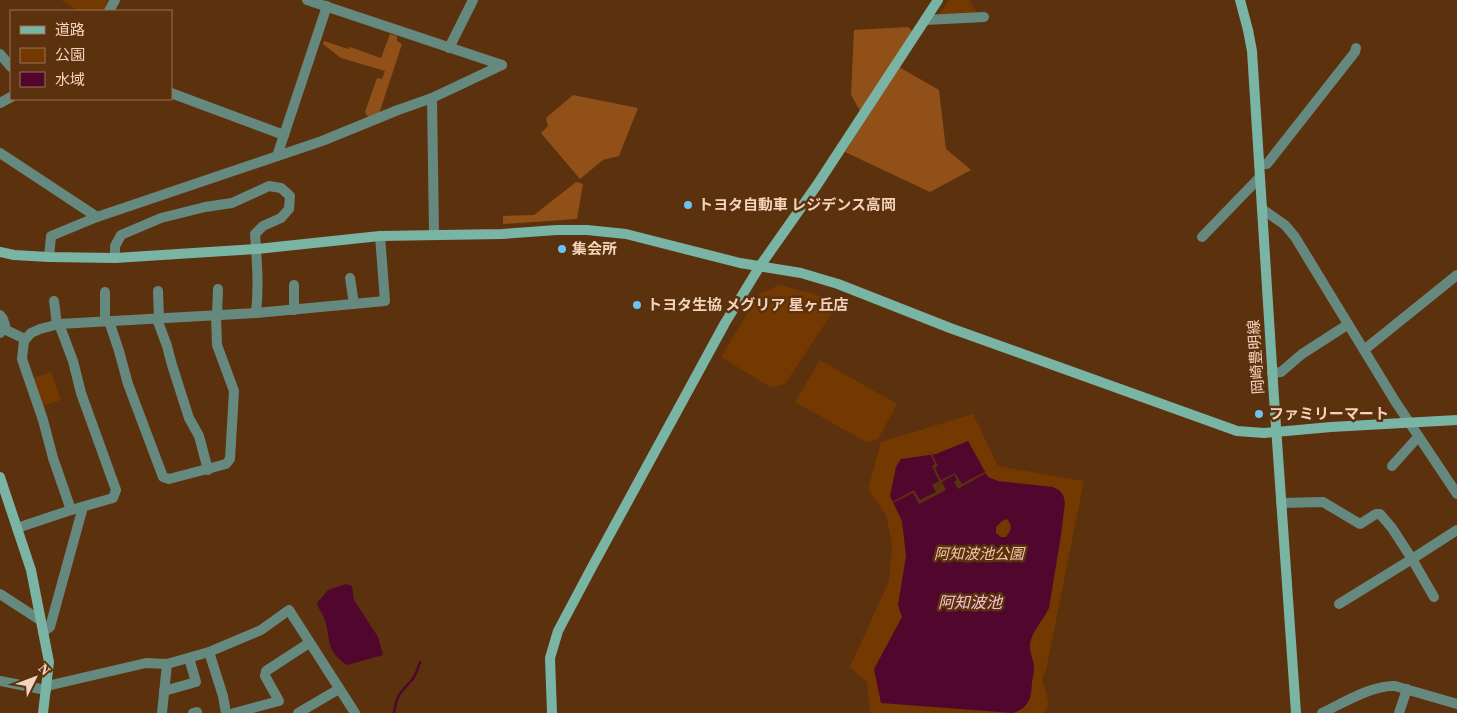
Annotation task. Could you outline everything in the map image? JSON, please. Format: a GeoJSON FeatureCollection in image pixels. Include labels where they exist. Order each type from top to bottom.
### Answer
{"type":"FeatureCollection","features":[{"type":"Feature","properties":{"kind":"street"},"geometry":{"type":"LineString","coordinates":[[49,257],[50,236],[97,217],[322,141],[432,98],[502,65],[306,0]]}},
{"type":"Feature","properties":{"kind":"street"},"geometry":{"type":"LineString","coordinates":[[449,48],[473,0]]}},
{"type":"Feature","properties":{"kind":"street"},"geometry":{"type":"LineString","coordinates":[[552,713],[550,658],[558,631],[720,332],[760,266],[817,185],[938,0]]}},
{"type":"Feature","properties":{"kind":"street","name":"岡崎豊明線"},"geometry":{"type":"LineString","coordinates":[[1240,0],[1252,51],[1296,713]]}},
{"type":"Feature","properties":{"kind":"street"},"geometry":{"type":"LineString","coordinates":[[277,156],[327,6]]}},
{"type":"Feature","properties":{"kind":"street"},"geometry":{"type":"LineString","coordinates":[[925,20],[984,17]]}},
{"type":"Feature","properties":{"kind":"street"},"geometry":{"type":"LineString","coordinates":[[1259,164],[1267,164],[1355,52],[1356,48]]}},
{"type":"Feature","properties":{"kind":"street"},"geometry":{"type":"LineString","coordinates":[[0,54],[10,66]]}},
{"type":"Feature","properties":{"kind":"street"},"geometry":{"type":"LineString","coordinates":[[172,93],[284,135]]}},
{"type":"Feature","properties":{"kind":"street"},"geometry":{"type":"LineString","coordinates":[[432,98],[434,234]]}},
{"type":"Feature","properties":{"kind":"street"},"geometry":{"type":"LineString","coordinates":[[0,153],[97,217]]}},
{"type":"Feature","properties":{"kind":"street"},"geometry":{"type":"LineString","coordinates":[[1202,237],[1260,176]]}},
{"type":"Feature","properties":{"kind":"street"},"geometry":{"type":"LineString","coordinates":[[115,258],[115,246],[121,235],[161,218],[205,207],[232,203],[269,186],[281,188],[290,196],[289,209],[281,218],[263,226],[255,234],[258,296],[256,313]]}},
{"type":"Feature","properties":{"kind":"street"},"geometry":{"type":"LineString","coordinates":[[1262,209],[1285,225],[1295,237],[1347,325],[1418,437],[1457,494]]}},
{"type":"Feature","properties":{"kind":"street"},"geometry":{"type":"LineString","coordinates":[[0,252],[14,255],[49,257],[115,258],[257,249],[380,236],[502,234],[557,230],[588,230],[626,234],[740,263],[801,273],[838,284],[950,328],[1237,431],[1250,433],[1277,432],[1457,420]]}},
{"type":"Feature","properties":{"kind":"street"},"geometry":{"type":"LineString","coordinates":[[71,510],[22,359],[25,339],[34,330],[58,325],[107,321],[130,322],[385,302],[380,236]]}},
{"type":"Feature","properties":{"kind":"street"},"geometry":{"type":"LineString","coordinates":[[1364,350],[1457,276]]}},
{"type":"Feature","properties":{"kind":"street"},"geometry":{"type":"LineString","coordinates":[[350,278],[354,304]]}},
{"type":"Feature","properties":{"kind":"street"},"geometry":{"type":"LineString","coordinates":[[294,285],[294,310]]}},
{"type":"Feature","properties":{"kind":"street"},"geometry":{"type":"LineString","coordinates":[[105,292],[107,321],[128,384],[163,477],[169,479],[208,470],[226,464],[230,459],[234,391],[217,345],[216,316],[218,290]]}},
{"type":"Feature","properties":{"kind":"street"},"geometry":{"type":"LineString","coordinates":[[158,291],[158,319],[190,418],[199,436],[208,470]]}},
{"type":"Feature","properties":{"kind":"street"},"geometry":{"type":"LineString","coordinates":[[17,528],[114,498],[116,490],[84,402],[73,361],[58,325],[54,301]]}},
{"type":"Feature","properties":{"kind":"street"},"geometry":{"type":"LineString","coordinates":[[0,315],[5,322],[2,331],[25,339]]}},
{"type":"Feature","properties":{"kind":"street"},"geometry":{"type":"LineString","coordinates":[[1272,373],[1282,372],[1302,354],[1347,325]]}},
{"type":"Feature","properties":{"kind":"street"},"geometry":{"type":"LineString","coordinates":[[1392,466],[1418,437]]}},
{"type":"Feature","properties":{"kind":"street"},"geometry":{"type":"LineString","coordinates":[[0,477],[31,570],[49,662],[43,713]]}},
{"type":"Feature","properties":{"kind":"street"},"geometry":{"type":"LineString","coordinates":[[1281,503],[1323,502],[1360,524],[1376,514],[1380,514],[1392,528],[1434,597]]}},
{"type":"Feature","properties":{"kind":"street"},"geometry":{"type":"LineString","coordinates":[[43,632],[50,627],[83,507]]}},
{"type":"Feature","properties":{"kind":"street"},"geometry":{"type":"LineString","coordinates":[[1339,604],[1457,530]]}},
{"type":"Feature","properties":{"kind":"street"},"geometry":{"type":"LineString","coordinates":[[0,594],[40,620]]}},
{"type":"Feature","properties":{"kind":"street"},"geometry":{"type":"LineString","coordinates":[[0,682],[46,688],[146,663],[167,664],[209,652],[261,630],[289,610],[355,713]]}},
{"type":"Feature","properties":{"kind":"street"},"geometry":{"type":"LineString","coordinates":[[234,713],[279,701],[265,676],[266,671],[309,643]]}},
{"type":"Feature","properties":{"kind":"street"},"geometry":{"type":"LineString","coordinates":[[209,652],[223,696],[226,713]]}},
{"type":"Feature","properties":{"kind":"street"},"geometry":{"type":"LineString","coordinates":[[164,691],[196,682],[189,658]]}},
{"type":"Feature","properties":{"kind":"street"},"geometry":{"type":"LineString","coordinates":[[162,713],[167,664]]}},
{"type":"Feature","properties":{"kind":"street"},"geometry":{"type":"LineString","coordinates":[[1322,713],[1358,696],[1389,686],[1407,689],[1457,704]]}},
{"type":"Feature","properties":{"kind":"street"},"geometry":{"type":"LineString","coordinates":[[298,713],[339,689]]}},
{"type":"Feature","properties":{"kind":"street"},"geometry":{"type":"LineString","coordinates":[[1399,713],[1407,689]]}},
{"type":"Feature","properties":{"kind":"green space"},"geometry":{"type":"Polygon","coordinates":[[[61,0],[108,0],[103,10],[76,10],[61,0]]]}},
{"type":"Feature","properties":{"kind":"green space"},"geometry":{"type":"Polygon","coordinates":[[[949,0],[969,0],[978,14],[939,15],[949,0]]]}},
{"type":"Feature","properties":{"kind":"green space"},"geometry":{"type":"Polygon","coordinates":[[[779,285],[840,301],[785,384],[770,387],[721,357],[759,294],[779,285]]]}},
{"type":"Feature","properties":{"kind":"green space"},"geometry":{"type":"Polygon","coordinates":[[[820,360],[897,404],[878,439],[866,442],[795,402],[820,360]]]}},
{"type":"Feature","properties":{"kind":"green space"},"geometry":{"type":"Polygon","coordinates":[[[51,372],[61,400],[42,406],[33,378],[51,372]]]}},
{"type":"Feature","properties":{"kind":"green space","name":"阿知波池"},"geometry":{"type":"Polygon","coordinates":[[[973,414],[998,466],[1084,481],[1046,670],[1042,679],[1049,704],[1044,713],[870,713],[867,682],[850,667],[889,581],[892,544],[886,515],[868,489],[881,442],[973,414]]]}},
{"type":"Feature","properties":{"kind":"shaded area"},"geometry":{"type":"Polygon","coordinates":[[[908,27],[912,31],[860,111],[851,95],[854,30],[908,27]]]}},
{"type":"Feature","properties":{"kind":"shaded area"},"geometry":{"type":"Polygon","coordinates":[[[390,34],[397,36],[397,41],[402,44],[379,114],[369,119],[365,112],[377,78],[382,79],[385,71],[341,58],[323,44],[324,41],[348,49],[350,47],[381,58],[390,34]]]}},
{"type":"Feature","properties":{"kind":"shaded area"},"geometry":{"type":"Polygon","coordinates":[[[899,67],[939,90],[946,149],[971,170],[930,192],[845,152],[899,67]]]}},
{"type":"Feature","properties":{"kind":"shaded area"},"geometry":{"type":"Polygon","coordinates":[[[573,95],[638,108],[619,156],[603,160],[580,179],[541,133],[548,126],[546,118],[573,95]]]}},
{"type":"Feature","properties":{"kind":"shaded area"},"geometry":{"type":"Polygon","coordinates":[[[576,182],[583,184],[577,219],[503,224],[503,216],[534,215],[576,182]]]}},
{"type":"Feature","properties":{"kind":"water","name":"阿知波池"},"geometry":{"type":"Polygon","coordinates":[[[968,441],[988,477],[998,481],[1053,487],[1063,495],[1065,502],[1061,535],[1049,608],[1031,638],[1030,643],[1034,666],[1031,693],[1026,705],[1013,713],[881,703],[874,669],[902,617],[898,605],[906,556],[902,521],[890,496],[896,467],[901,459],[936,454],[968,441]],[[1007,519],[1002,521],[996,527],[996,533],[1001,537],[1006,537],[1011,528],[1007,519]]]}},
{"type":"Feature","properties":{"kind":"water"},"geometry":{"type":"Polygon","coordinates":[[[346,584],[352,586],[354,600],[378,637],[383,655],[347,665],[332,650],[327,628],[317,603],[328,590],[346,584]]]}},
{"type":"Feature","properties":{"kind":"pier"},"geometry":{"type":"Polygon","coordinates":[[[929,452],[931,452],[938,466],[935,468],[941,480],[955,473],[962,484],[986,471],[986,473],[958,489],[954,482],[957,480],[954,475],[942,482],[946,490],[919,504],[913,493],[893,503],[914,490],[920,500],[936,492],[932,485],[939,481],[932,466],[935,464],[929,452]]]}},
{"type":"Feature","properties":{"kind":"waterway"},"geometry":{"type":"LineString","coordinates":[[394,713],[399,695],[414,677],[420,662]]}},
{"type":"Feature","properties":{"kind":"place","name":"トヨタ自動車 レジデンス高岡"},"geometry":{"type":"Point","coordinates":[688,205]}},
{"type":"Feature","properties":{"kind":"place","name":"集会所"},"geometry":{"type":"Point","coordinates":[562,249]}},
{"type":"Feature","properties":{"kind":"place","name":"トヨタ生協 メグリア 星ヶ丘店"},"geometry":{"type":"Point","coordinates":[637,305]}},
{"type":"Feature","properties":{"kind":"place","name":"ファミリーマート"},"geometry":{"type":"Point","coordinates":[1259,414]}},
{"type":"Feature","properties":{"kind":"park label","name":"阿知波池公園"},"geometry":{"type":"Point","coordinates":[979,554]}}]}
